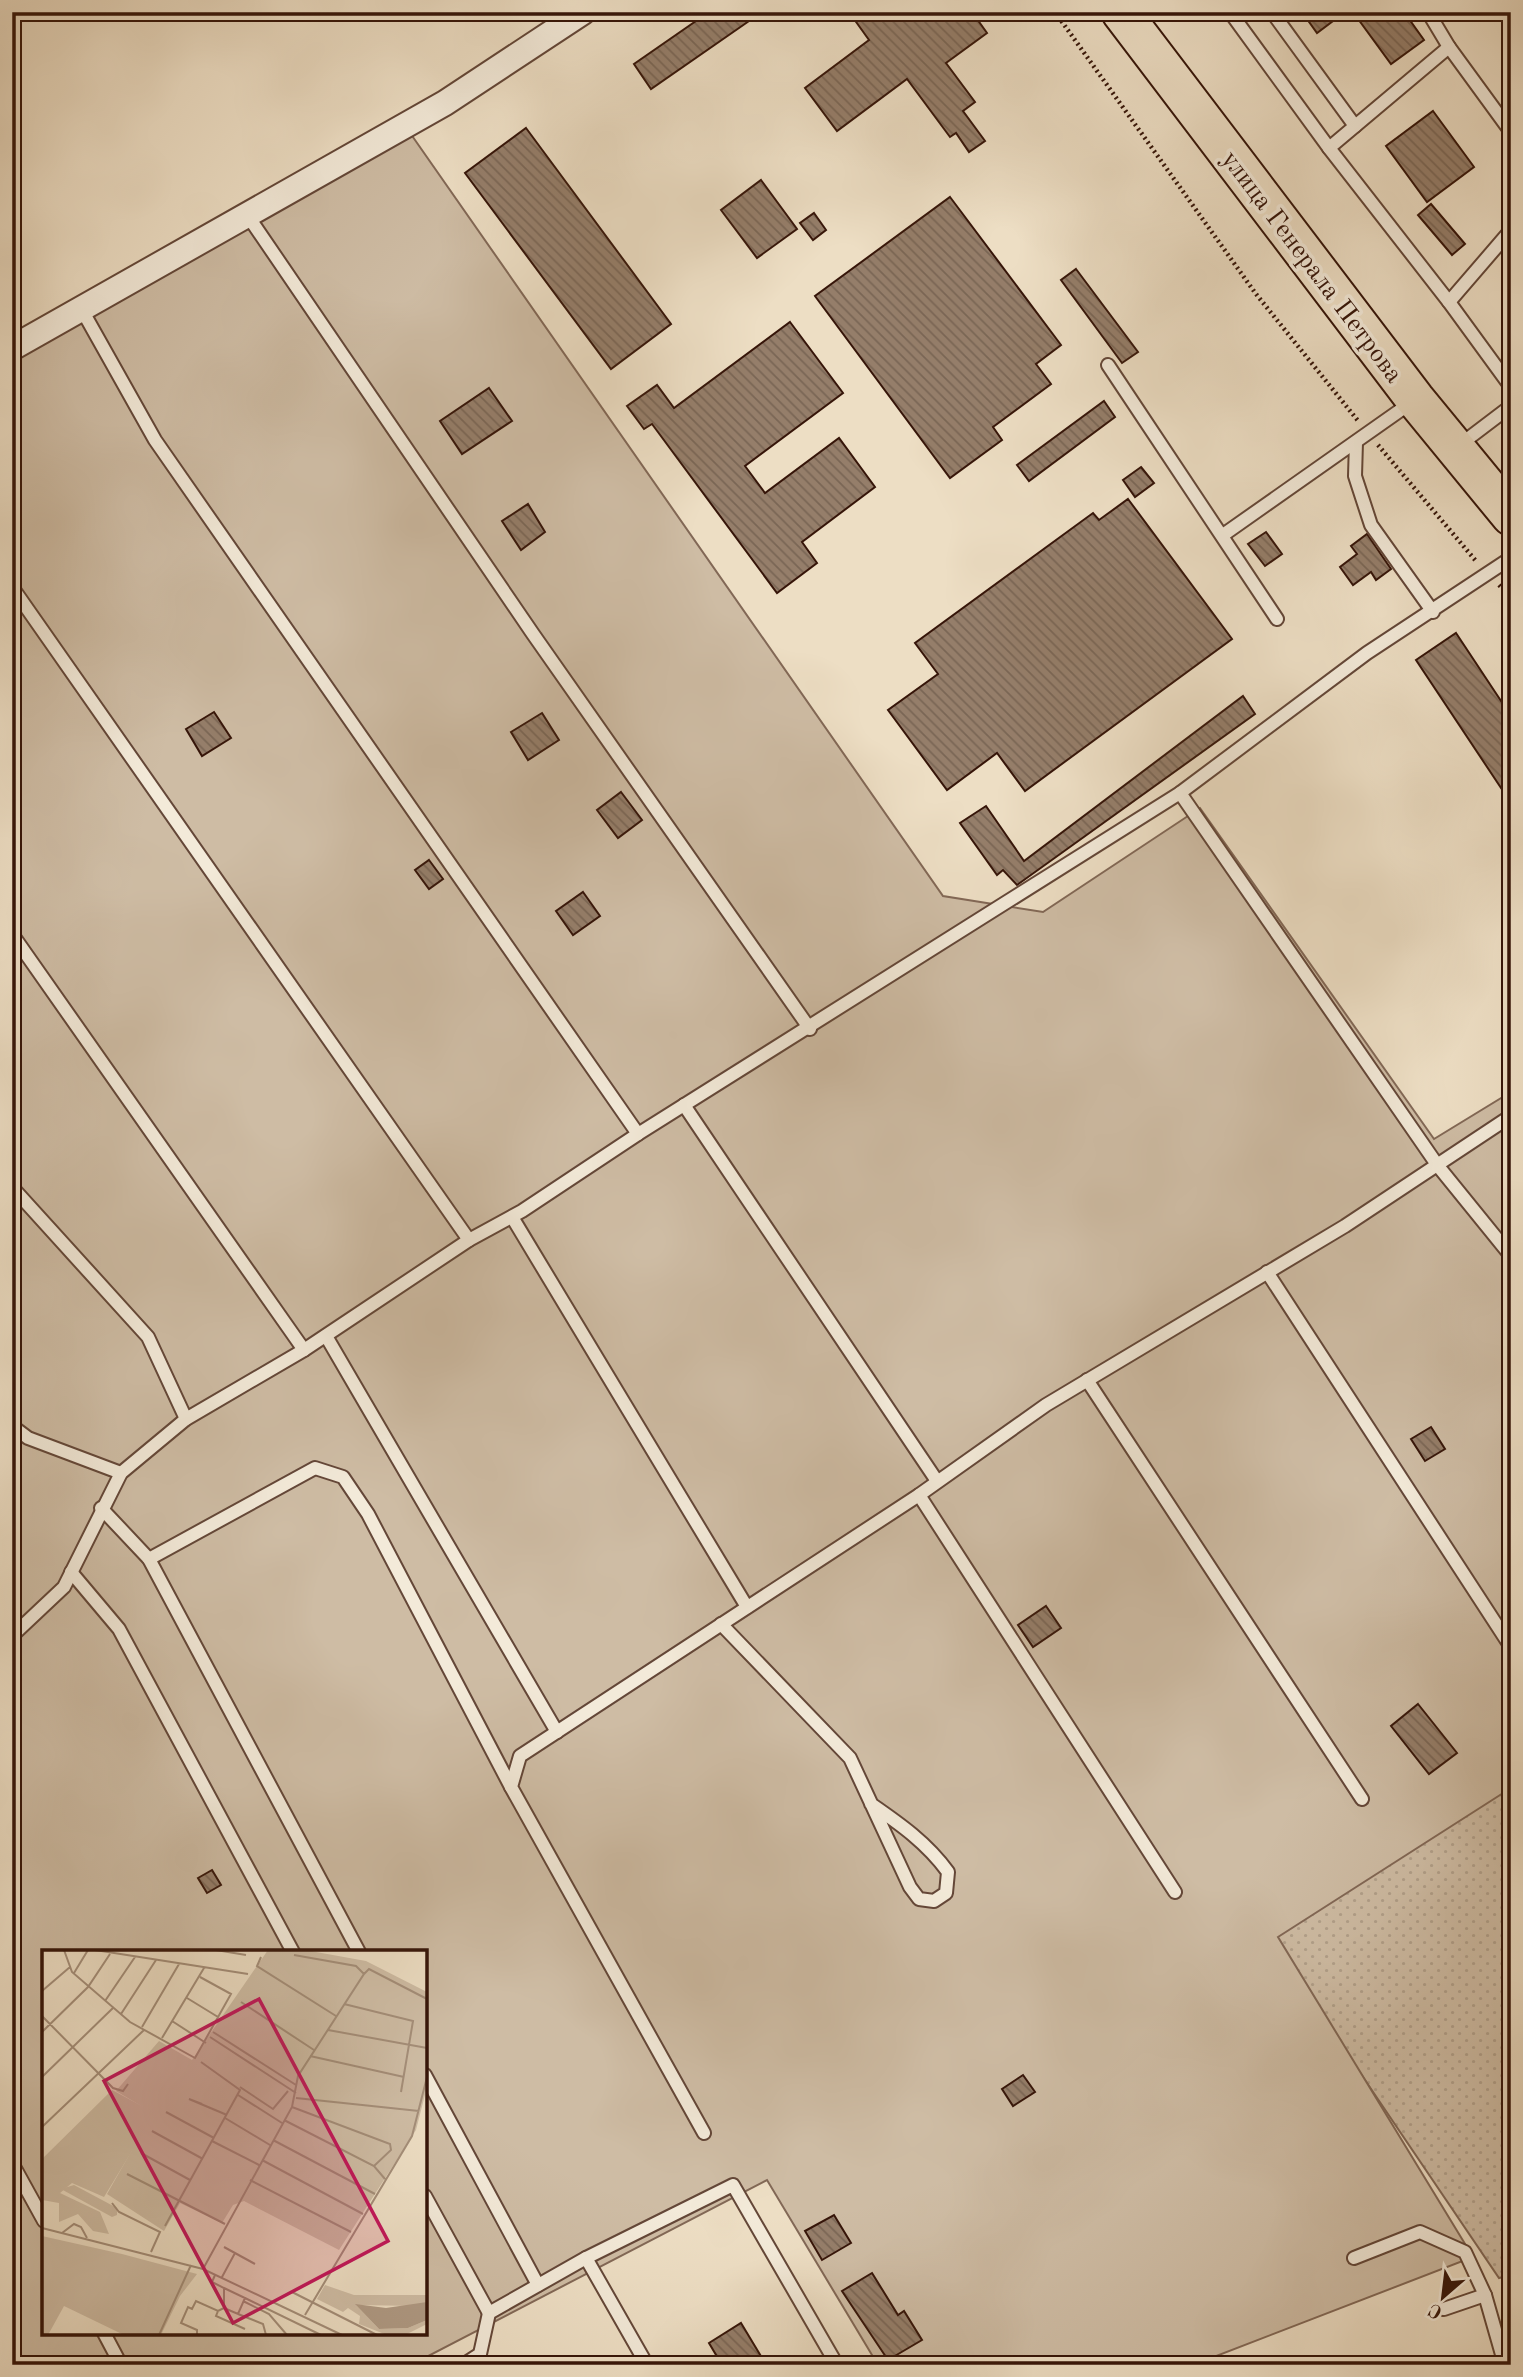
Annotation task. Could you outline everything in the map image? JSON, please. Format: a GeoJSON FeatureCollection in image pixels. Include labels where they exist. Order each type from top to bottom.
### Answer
{"type":"FeatureCollection","features":[{"type":"Feature","properties":{"kind":"main road","name":"улица Генерала Петрова"},"geometry":{"type":"LineString","coordinates":[[1121,12],[1415,399],[1511,516]]}},
{"type":"Feature","properties":{"kind":"street"},"geometry":{"type":"LineString","coordinates":[[12,348],[445,103],[583,12]]}},
{"type":"Feature","properties":{"kind":"lane"},"geometry":{"type":"LineString","coordinates":[[1230,12],[1329,148],[1449,302],[1511,387]]}},
{"type":"Feature","properties":{"kind":"lane"},"geometry":{"type":"LineString","coordinates":[[1272,12],[1355,125]]}},
{"type":"Feature","properties":{"kind":"lane"},"geometry":{"type":"LineString","coordinates":[[1428,12],[1449,47],[1511,132]]}},
{"type":"Feature","properties":{"kind":"lane"},"geometry":{"type":"LineString","coordinates":[[1329,148],[1449,47]]}},
{"type":"Feature","properties":{"kind":"lane"},"geometry":{"type":"LineString","coordinates":[[248,216],[533,634],[810,1028]]}},
{"type":"Feature","properties":{"kind":"lane"},"geometry":{"type":"LineString","coordinates":[[1449,302],[1511,230]]}},
{"type":"Feature","properties":{"kind":"lane"},"geometry":{"type":"LineString","coordinates":[[82,310],[155,440],[638,1134]]}},
{"type":"Feature","properties":{"kind":"lane"},"geometry":{"type":"LineString","coordinates":[[1108,366],[1277,619]]}},
{"type":"Feature","properties":{"kind":"lane"},"geometry":{"type":"LineString","coordinates":[[1223,535],[1415,399]]}},
{"type":"Feature","properties":{"kind":"lane"},"geometry":{"type":"LineString","coordinates":[[1454,449],[1511,406]]}},
{"type":"Feature","properties":{"kind":"lane"},"geometry":{"type":"LineString","coordinates":[[1356,442],[1355,476],[1371,524],[1433,612]]}},
{"type":"Feature","properties":{"kind":"lane"},"geometry":{"type":"LineString","coordinates":[[12,1636],[64,1587],[101,1508],[121,1473],[186,1419],[326,1336],[469,1240],[512,1217],[638,1134],[1181,793],[1367,653],[1433,612],[1511,558]]}},
{"type":"Feature","properties":{"kind":"lane"},"geometry":{"type":"LineString","coordinates":[[12,587],[469,1240]]}},
{"type":"Feature","properties":{"kind":"lane"},"geometry":{"type":"LineString","coordinates":[[1181,793],[1438,1166],[1511,1256]]}},
{"type":"Feature","properties":{"kind":"lane"},"geometry":{"type":"LineString","coordinates":[[12,934],[303,1350]]}},
{"type":"Feature","properties":{"kind":"lane"},"geometry":{"type":"LineString","coordinates":[[684,1105],[937,1482]]}},
{"type":"Feature","properties":{"kind":"lane"},"geometry":{"type":"LineString","coordinates":[[511,1787],[520,1756],[919,1495],[1046,1405],[1438,1166],[1511,1116]]}},
{"type":"Feature","properties":{"kind":"lane"},"geometry":{"type":"LineString","coordinates":[[12,1187],[148,1337],[186,1419]]}},
{"type":"Feature","properties":{"kind":"lane"},"geometry":{"type":"LineString","coordinates":[[512,1217],[747,1607]]}},
{"type":"Feature","properties":{"kind":"lane"},"geometry":{"type":"LineString","coordinates":[[1267,1272],[1511,1647]]}},
{"type":"Feature","properties":{"kind":"lane"},"geometry":{"type":"LineString","coordinates":[[326,1336],[557,1732]]}},
{"type":"Feature","properties":{"kind":"lane"},"geometry":{"type":"LineString","coordinates":[[1087,1380],[1362,1799]]}},
{"type":"Feature","properties":{"kind":"lane"},"geometry":{"type":"LineString","coordinates":[[12,1426],[28,1438],[121,1473]]}},
{"type":"Feature","properties":{"kind":"lane"},"geometry":{"type":"LineString","coordinates":[[149,1559],[315,1468],[343,1477],[368,1514],[511,1787],[704,2133]]}},
{"type":"Feature","properties":{"kind":"lane"},"geometry":{"type":"LineString","coordinates":[[919,1495],[1175,1892]]}},
{"type":"Feature","properties":{"kind":"lane"},"geometry":{"type":"LineString","coordinates":[[101,1508],[149,1559],[358,1950]]}},
{"type":"Feature","properties":{"kind":"lane"},"geometry":{"type":"LineString","coordinates":[[71,1572],[119,1629],[292,1950]]}},
{"type":"Feature","properties":{"kind":"lane"},"geometry":{"type":"LineString","coordinates":[[721,1624],[850,1758],[871,1804],[910,1887],[919,1899],[934,1901],[946,1893],[948,1872],[938,1858],[907,1828],[871,1804]]}},
{"type":"Feature","properties":{"kind":"lane"},"geometry":{"type":"LineString","coordinates":[[427,2079],[538,2285]]}},
{"type":"Feature","properties":{"kind":"lane"},"geometry":{"type":"LineString","coordinates":[[12,2163],[42,2217]]}},
{"type":"Feature","properties":{"kind":"lane"},"geometry":{"type":"LineString","coordinates":[[489,2313],[586,2258],[733,2185],[837,2365]]}},
{"type":"Feature","properties":{"kind":"lane"},"geometry":{"type":"LineString","coordinates":[[427,2200],[489,2313],[480,2354],[463,2365]]}},
{"type":"Feature","properties":{"kind":"lane"},"geometry":{"type":"LineString","coordinates":[[1354,2258],[1419,2232],[1465,2252],[1485,2295],[1505,2365]]}},
{"type":"Feature","properties":{"kind":"lane"},"geometry":{"type":"LineString","coordinates":[[586,2258],[647,2365]]}},
{"type":"Feature","properties":{"kind":"lane"},"geometry":{"type":"LineString","coordinates":[[1444,2309],[1485,2295]]}},
{"type":"Feature","properties":{"kind":"lane"},"geometry":{"type":"LineString","coordinates":[[105,2335],[121,2365]]}},
{"type":"Feature","properties":{"kind":"path"},"geometry":{"type":"LineString","coordinates":[[1055,12],[1256,294],[1368,433],[1487,573],[1511,597]]}},
{"type":"Feature","properties":{"kind":"shaded area"},"geometry":{"type":"Polygon","coordinates":[[[408,130],[943,896],[1043,912],[1200,808],[1434,1139],[1511,1092],[1511,1788],[1278,1937],[1473,2257],[1193,2365],[878,2365],[767,2180],[411,2365],[12,2365],[12,353],[408,130]]]}},
{"type":"Feature","properties":{"kind":"shaded area"},"geometry":{"type":"Polygon","coordinates":[[[1511,1781],[1511,2275],[1499,2278],[1262,1928],[1511,1781]]]}},
{"type":"Feature","properties":{"kind":"building"},"geometry":{"type":"Polygon","coordinates":[[[709,12],[762,12],[651,89],[634,64],[709,12]]]}},
{"type":"Feature","properties":{"kind":"building"},"geometry":{"type":"Polygon","coordinates":[[[849,12],[972,12],[987,33],[946,63],[975,102],[963,111],[985,141],[969,152],[956,133],[950,137],[907,79],[837,131],[805,88],[869,40],[849,12]]]}},
{"type":"Feature","properties":{"kind":"building"},"geometry":{"type":"Polygon","coordinates":[[[1302,12],[1345,12],[1317,33],[1302,12]]]}},
{"type":"Feature","properties":{"kind":"building"},"geometry":{"type":"Polygon","coordinates":[[[1353,12],[1404,12],[1424,40],[1391,64],[1353,12]]]}},
{"type":"Feature","properties":{"kind":"building"},"geometry":{"type":"Polygon","coordinates":[[[1433,111],[1474,167],[1427,202],[1386,146],[1433,111]]]}},
{"type":"Feature","properties":{"kind":"building"},"geometry":{"type":"Polygon","coordinates":[[[526,128],[671,324],[611,369],[465,173],[526,128]]]}},
{"type":"Feature","properties":{"kind":"building"},"geometry":{"type":"Polygon","coordinates":[[[761,180],[797,229],[757,258],[721,210],[761,180]]]}},
{"type":"Feature","properties":{"kind":"building"},"geometry":{"type":"Polygon","coordinates":[[[950,197],[1061,345],[1036,364],[1051,384],[993,427],[1002,440],[950,478],[815,296],[950,197]]]}},
{"type":"Feature","properties":{"kind":"building"},"geometry":{"type":"Polygon","coordinates":[[[1431,204],[1465,244],[1452,255],[1418,215],[1431,204]]]}},
{"type":"Feature","properties":{"kind":"building"},"geometry":{"type":"Polygon","coordinates":[[[814,213],[826,230],[813,240],[800,223],[814,213]]]}},
{"type":"Feature","properties":{"kind":"building"},"geometry":{"type":"Polygon","coordinates":[[[1076,269],[1138,352],[1122,363],[1061,280],[1076,269]]]}},
{"type":"Feature","properties":{"kind":"building"},"geometry":{"type":"Polygon","coordinates":[[[790,322],[843,393],[745,466],[765,493],[839,438],[875,487],[802,542],[817,563],[777,593],[652,424],[644,429],[627,406],[657,385],[674,408],[790,322]]]}},
{"type":"Feature","properties":{"kind":"building"},"geometry":{"type":"Polygon","coordinates":[[[489,388],[512,421],[462,454],[440,421],[489,388]]]}},
{"type":"Feature","properties":{"kind":"building"},"geometry":{"type":"Polygon","coordinates":[[[1104,401],[1115,417],[1029,481],[1017,465],[1104,401]]]}},
{"type":"Feature","properties":{"kind":"building"},"geometry":{"type":"Polygon","coordinates":[[[1141,467],[1154,483],[1135,497],[1123,480],[1141,467]]]}},
{"type":"Feature","properties":{"kind":"building"},"geometry":{"type":"Polygon","coordinates":[[[1128,499],[1232,639],[1025,791],[997,753],[947,790],[888,710],[938,674],[915,643],[1093,513],[1099,520],[1128,499]]]}},
{"type":"Feature","properties":{"kind":"building"},"geometry":{"type":"Polygon","coordinates":[[[528,504],[545,532],[521,550],[502,521],[528,504]]]}},
{"type":"Feature","properties":{"kind":"building"},"geometry":{"type":"Polygon","coordinates":[[[1266,532],[1282,554],[1265,566],[1248,544],[1266,532]]]}},
{"type":"Feature","properties":{"kind":"building"},"geometry":{"type":"Polygon","coordinates":[[[1367,534],[1391,569],[1376,580],[1371,572],[1353,585],[1340,567],[1357,554],[1351,546],[1367,534]]]}},
{"type":"Feature","properties":{"kind":"building"},"geometry":{"type":"Polygon","coordinates":[[[1456,633],[1511,716],[1511,803],[1416,660],[1456,633]]]}},
{"type":"Feature","properties":{"kind":"building"},"geometry":{"type":"Polygon","coordinates":[[[1243,696],[1255,714],[1017,885],[1003,870],[997,875],[960,823],[986,806],[1024,861],[1243,696]]]}},
{"type":"Feature","properties":{"kind":"building"},"geometry":{"type":"Polygon","coordinates":[[[214,712],[231,738],[202,756],[186,729],[214,712]]]}},
{"type":"Feature","properties":{"kind":"building"},"geometry":{"type":"Polygon","coordinates":[[[542,713],[559,740],[528,760],[511,732],[542,713]]]}},
{"type":"Feature","properties":{"kind":"building"},"geometry":{"type":"Polygon","coordinates":[[[621,792],[642,820],[618,838],[597,810],[621,792]]]}},
{"type":"Feature","properties":{"kind":"building"},"geometry":{"type":"Polygon","coordinates":[[[429,860],[443,879],[429,889],[415,870],[429,860]]]}},
{"type":"Feature","properties":{"kind":"building"},"geometry":{"type":"Polygon","coordinates":[[[583,892],[600,916],[573,935],[556,911],[583,892]]]}},
{"type":"Feature","properties":{"kind":"building"},"geometry":{"type":"Polygon","coordinates":[[[1431,1427],[1445,1449],[1425,1461],[1411,1439],[1431,1427]]]}},
{"type":"Feature","properties":{"kind":"building"},"geometry":{"type":"Polygon","coordinates":[[[1046,1606],[1061,1628],[1033,1647],[1018,1625],[1046,1606]]]}},
{"type":"Feature","properties":{"kind":"building"},"geometry":{"type":"Polygon","coordinates":[[[1418,1704],[1457,1753],[1429,1774],[1391,1726],[1418,1704]]]}},
{"type":"Feature","properties":{"kind":"building"},"geometry":{"type":"Polygon","coordinates":[[[212,1870],[221,1885],[207,1893],[198,1878],[212,1870]]]}},
{"type":"Feature","properties":{"kind":"building"},"geometry":{"type":"Polygon","coordinates":[[[1023,2075],[1035,2092],[1013,2106],[1002,2089],[1023,2075]]]}},
{"type":"Feature","properties":{"kind":"building"},"geometry":{"type":"Polygon","coordinates":[[[834,2215],[851,2243],[822,2260],[805,2231],[834,2215]]]}},
{"type":"Feature","properties":{"kind":"building"},"geometry":{"type":"Polygon","coordinates":[[[872,2273],[898,2315],[904,2311],[922,2340],[888,2360],[842,2291],[872,2273]]]}},
{"type":"Feature","properties":{"kind":"building"},"geometry":{"type":"Polygon","coordinates":[[[741,2323],[762,2358],[750,2365],[722,2365],[709,2343],[741,2323]]]}}]}
